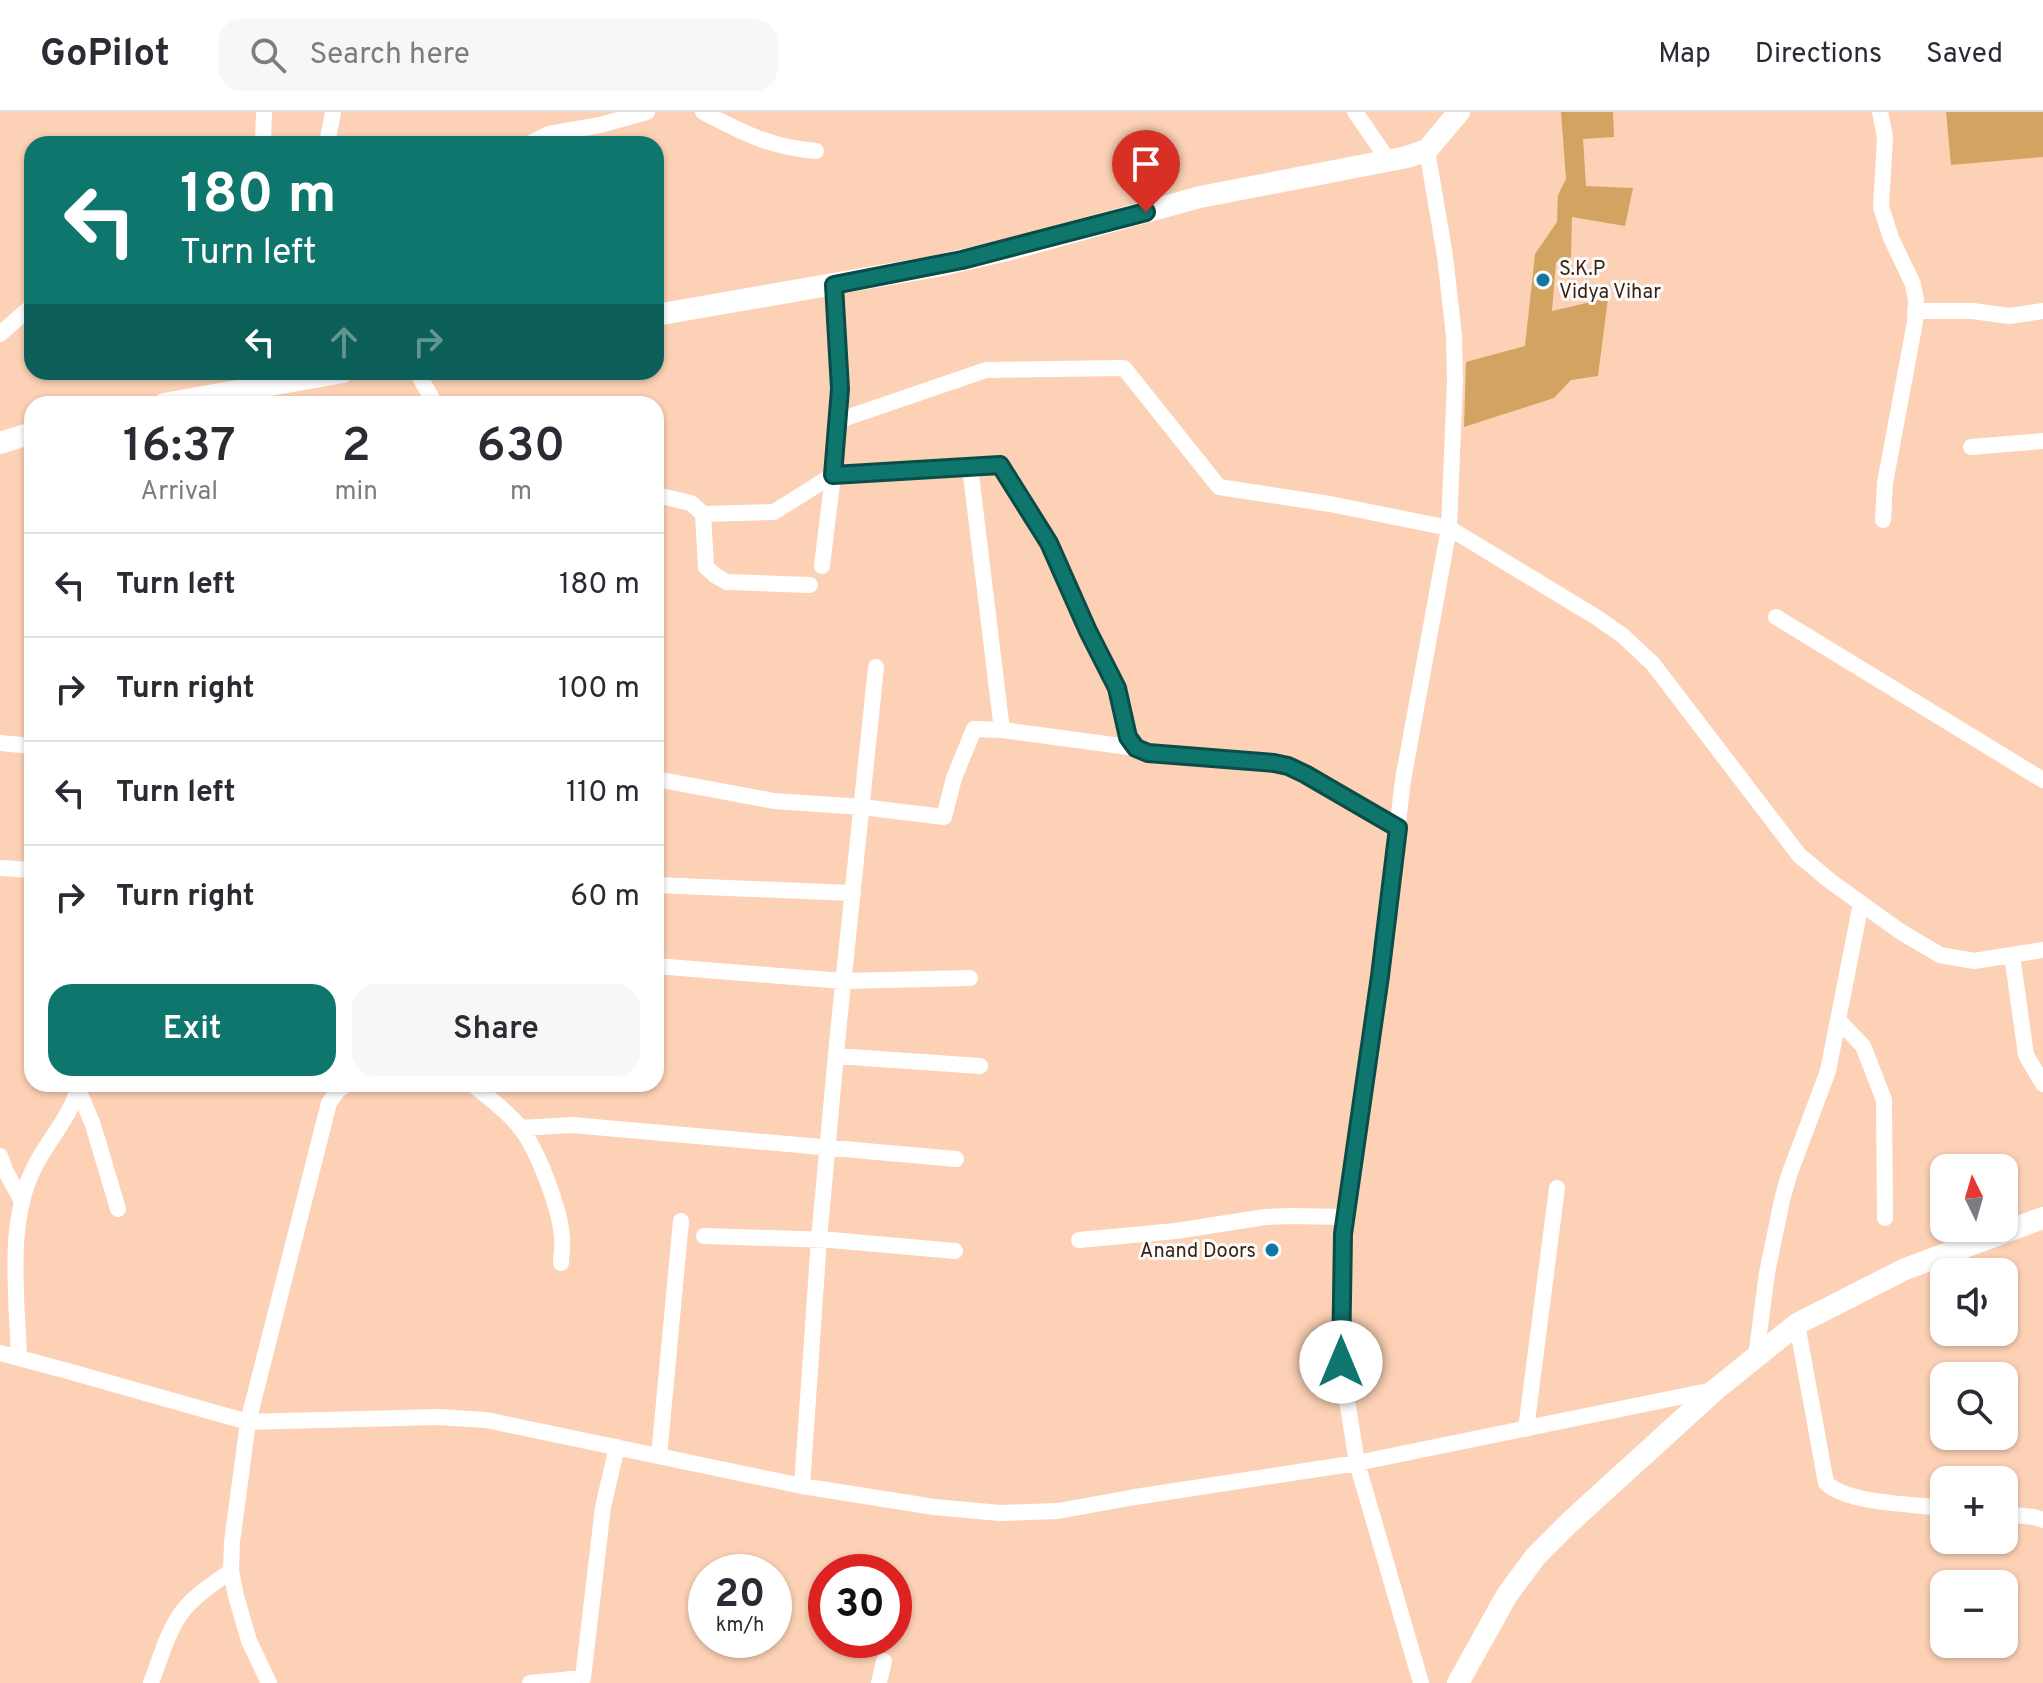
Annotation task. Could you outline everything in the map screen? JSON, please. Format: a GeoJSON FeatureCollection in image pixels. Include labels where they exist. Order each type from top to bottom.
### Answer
{"type":"FeatureCollection","features":[{"type":"Feature","properties":{"kind":"main road"},"geometry":{"type":"LineString","coordinates":[[664,314],[937,266],[1200,197],[1389,161],[1427,150],[1464,113]]}},
{"type":"Feature","properties":{"kind":"main road"},"geometry":{"type":"LineString","coordinates":[[194,396],[254,380]]}},
{"type":"Feature","properties":{"kind":"main road"},"geometry":{"type":"LineString","coordinates":[[0,443],[24,436]]}},
{"type":"Feature","properties":{"kind":"main road"},"geometry":{"type":"LineString","coordinates":[[1458,1683],[1507,1595],[1535,1557],[1715,1390],[1797,1324],[1905,1269],[2043,1218]]}},
{"type":"Feature","properties":{"kind":"street"},"geometry":{"type":"LineString","coordinates":[[263,136],[264,112]]}},
{"type":"Feature","properties":{"kind":"street"},"geometry":{"type":"LineString","coordinates":[[328,136],[333,112]]}},
{"type":"Feature","properties":{"kind":"street"},"geometry":{"type":"LineString","coordinates":[[545,136],[647,112]]}},
{"type":"Feature","properties":{"kind":"street"},"geometry":{"type":"LineString","coordinates":[[703,112],[760,140],[797,150],[816,151]]}},
{"type":"Feature","properties":{"kind":"street"},"geometry":{"type":"LineString","coordinates":[[1355,112],[1389,161]]}},
{"type":"Feature","properties":{"kind":"street"},"geometry":{"type":"LineString","coordinates":[[1880,112],[1885,137],[1881,207],[1891,238],[1913,284],[1916,300],[1915,322],[1885,483],[1883,520]]}},
{"type":"Feature","properties":{"kind":"street"},"geometry":{"type":"LineString","coordinates":[[1421,1683],[1357,1463],[1341,1362],[1345,1217],[1380,976],[1403,780],[1449,528],[1454,336],[1445,256],[1427,150]]}},
{"type":"Feature","properties":{"kind":"street"},"geometry":{"type":"LineString","coordinates":[[822,566],[840,389],[834,285]]}},
{"type":"Feature","properties":{"kind":"street"},"geometry":{"type":"LineString","coordinates":[[1915,311],[1973,311],[2009,316],[2043,311]]}},
{"type":"Feature","properties":{"kind":"street"},"geometry":{"type":"LineString","coordinates":[[0,334],[24,313]]}},
{"type":"Feature","properties":{"kind":"street"},"geometry":{"type":"LineString","coordinates":[[837,421],[986,370],[1124,368],[1219,487],[1330,504],[1449,528],[1622,635],[1653,664],[1799,855],[1901,932],[1940,955],[1974,961],[2043,950]]}},
{"type":"Feature","properties":{"kind":"street"},"geometry":{"type":"LineString","coordinates":[[1971,447],[2043,441]]}},
{"type":"Feature","properties":{"kind":"street"},"geometry":{"type":"LineString","coordinates":[[664,497],[691,503],[703,514],[774,512],[833,475],[1000,465],[1049,543],[1117,688],[1128,737],[1136,748]]}},
{"type":"Feature","properties":{"kind":"street"},"geometry":{"type":"LineString","coordinates":[[970,467],[1002,730]]}},
{"type":"Feature","properties":{"kind":"street"},"geometry":{"type":"LineString","coordinates":[[703,514],[706,567],[716,576],[727,582],[810,585]]}},
{"type":"Feature","properties":{"kind":"street"},"geometry":{"type":"LineString","coordinates":[[1776,617],[2043,780]]}},
{"type":"Feature","properties":{"kind":"street"},"geometry":{"type":"LineString","coordinates":[[802,1486],[819,1239],[876,667]]}},
{"type":"Feature","properties":{"kind":"street"},"geometry":{"type":"LineString","coordinates":[[664,780],[774,801],[944,817],[954,778],[974,729],[1002,730],[1136,748],[1148,753],[1288,766],[1398,828]]}},
{"type":"Feature","properties":{"kind":"street"},"geometry":{"type":"LineString","coordinates":[[0,743],[24,745]]}},
{"type":"Feature","properties":{"kind":"street"},"geometry":{"type":"LineString","coordinates":[[0,868],[24,870]]}},
{"type":"Feature","properties":{"kind":"street"},"geometry":{"type":"LineString","coordinates":[[664,885],[853,893]]}},
{"type":"Feature","properties":{"kind":"street"},"geometry":{"type":"LineString","coordinates":[[1756,1357],[1767,1273],[1782,1200],[1828,1071],[1861,903]]}},
{"type":"Feature","properties":{"kind":"street"},"geometry":{"type":"LineString","coordinates":[[2012,955],[2026,1055],[2043,1084]]}},
{"type":"Feature","properties":{"kind":"street"},"geometry":{"type":"LineString","coordinates":[[664,967],[843,981],[970,978]]}},
{"type":"Feature","properties":{"kind":"street"},"geometry":{"type":"LineString","coordinates":[[1838,1020],[1863,1046],[1884,1100],[1885,1218]]}},
{"type":"Feature","properties":{"kind":"street"},"geometry":{"type":"LineString","coordinates":[[836,1056],[980,1066]]}},
{"type":"Feature","properties":{"kind":"street"},"geometry":{"type":"LineString","coordinates":[[19,1357],[16,1259],[22,1201],[35,1166],[65,1121],[76,1092]]}},
{"type":"Feature","properties":{"kind":"street"},"geometry":{"type":"LineString","coordinates":[[80,1092],[118,1209]]}},
{"type":"Feature","properties":{"kind":"street"},"geometry":{"type":"LineString","coordinates":[[269,1683],[249,1641],[231,1571],[232,1542],[248,1422],[329,1103],[337,1092]]}},
{"type":"Feature","properties":{"kind":"street"},"geometry":{"type":"LineString","coordinates":[[481,1092],[520,1128],[542,1169],[558,1217],[562,1237],[561,1263]]}},
{"type":"Feature","properties":{"kind":"street"},"geometry":{"type":"LineString","coordinates":[[520,1128],[572,1125],[956,1159]]}},
{"type":"Feature","properties":{"kind":"street"},"geometry":{"type":"LineString","coordinates":[[0,1156],[22,1201]]}},
{"type":"Feature","properties":{"kind":"street"},"geometry":{"type":"LineString","coordinates":[[1526,1429],[1557,1188]]}},
{"type":"Feature","properties":{"kind":"street"},"geometry":{"type":"LineString","coordinates":[[1079,1240],[1176,1231],[1265,1217],[1345,1217]]}},
{"type":"Feature","properties":{"kind":"street"},"geometry":{"type":"LineString","coordinates":[[659,1456],[681,1221]]}},
{"type":"Feature","properties":{"kind":"street"},"geometry":{"type":"LineString","coordinates":[[704,1236],[819,1239],[955,1251]]}},
{"type":"Feature","properties":{"kind":"street"},"geometry":{"type":"LineString","coordinates":[[1797,1324],[1826,1483],[1846,1495],[1930,1506]]}},
{"type":"Feature","properties":{"kind":"street"},"geometry":{"type":"LineString","coordinates":[[0,1353],[248,1422],[486,1420],[802,1486],[934,1507],[1000,1513],[1058,1511],[1357,1463],[1715,1390]]}},
{"type":"Feature","properties":{"kind":"street"},"geometry":{"type":"LineString","coordinates":[[530,1683],[583,1678],[603,1507],[617,1447]]}},
{"type":"Feature","properties":{"kind":"street"},"geometry":{"type":"LineString","coordinates":[[2018,1515],[2043,1520]]}},
{"type":"Feature","properties":{"kind":"street"},"geometry":{"type":"LineString","coordinates":[[151,1683],[181,1613],[202,1592],[231,1571]]}},
{"type":"Feature","properties":{"kind":"street"},"geometry":{"type":"LineString","coordinates":[[879,1683],[884,1661]]}},
{"type":"Feature","properties":{"kind":"building","name":"S.K.P Vidya Vihar"},"geometry":{"type":"Polygon","coordinates":[[[1561,112],[1613,112],[1614,137],[1583,139],[1586,186],[1633,188],[1625,226],[1572,217],[1571,258],[1556,262],[1552,311],[1608,298],[1598,376],[1571,380],[1554,398],[1464,427],[1466,362],[1525,346],[1535,254],[1557,222],[1558,195],[1566,179],[1561,112]]]}},
{"type":"Feature","properties":{"kind":"building"},"geometry":{"type":"Polygon","coordinates":[[[1946,112],[2043,112],[2043,157],[1951,165],[1946,112]]]}},
{"type":"Feature","properties":{"kind":"place","name":"S.K.P Vidya Vihar"},"geometry":{"type":"Point","coordinates":[1543,280]}},
{"type":"Feature","properties":{"kind":"place","name":"Anand Doors"},"geometry":{"type":"Point","coordinates":[1272,1250]}},
{"type":"Feature","properties":{"kind":"route"},"geometry":{"type":"LineString","coordinates":[[1146,212],[1011,249],[834,285],[840,389],[833,475],[1000,465],[1049,543],[1117,688],[1128,737],[1136,748],[1148,753],[1288,766],[1398,828],[1343,1234],[1341,1362]]}}]}
